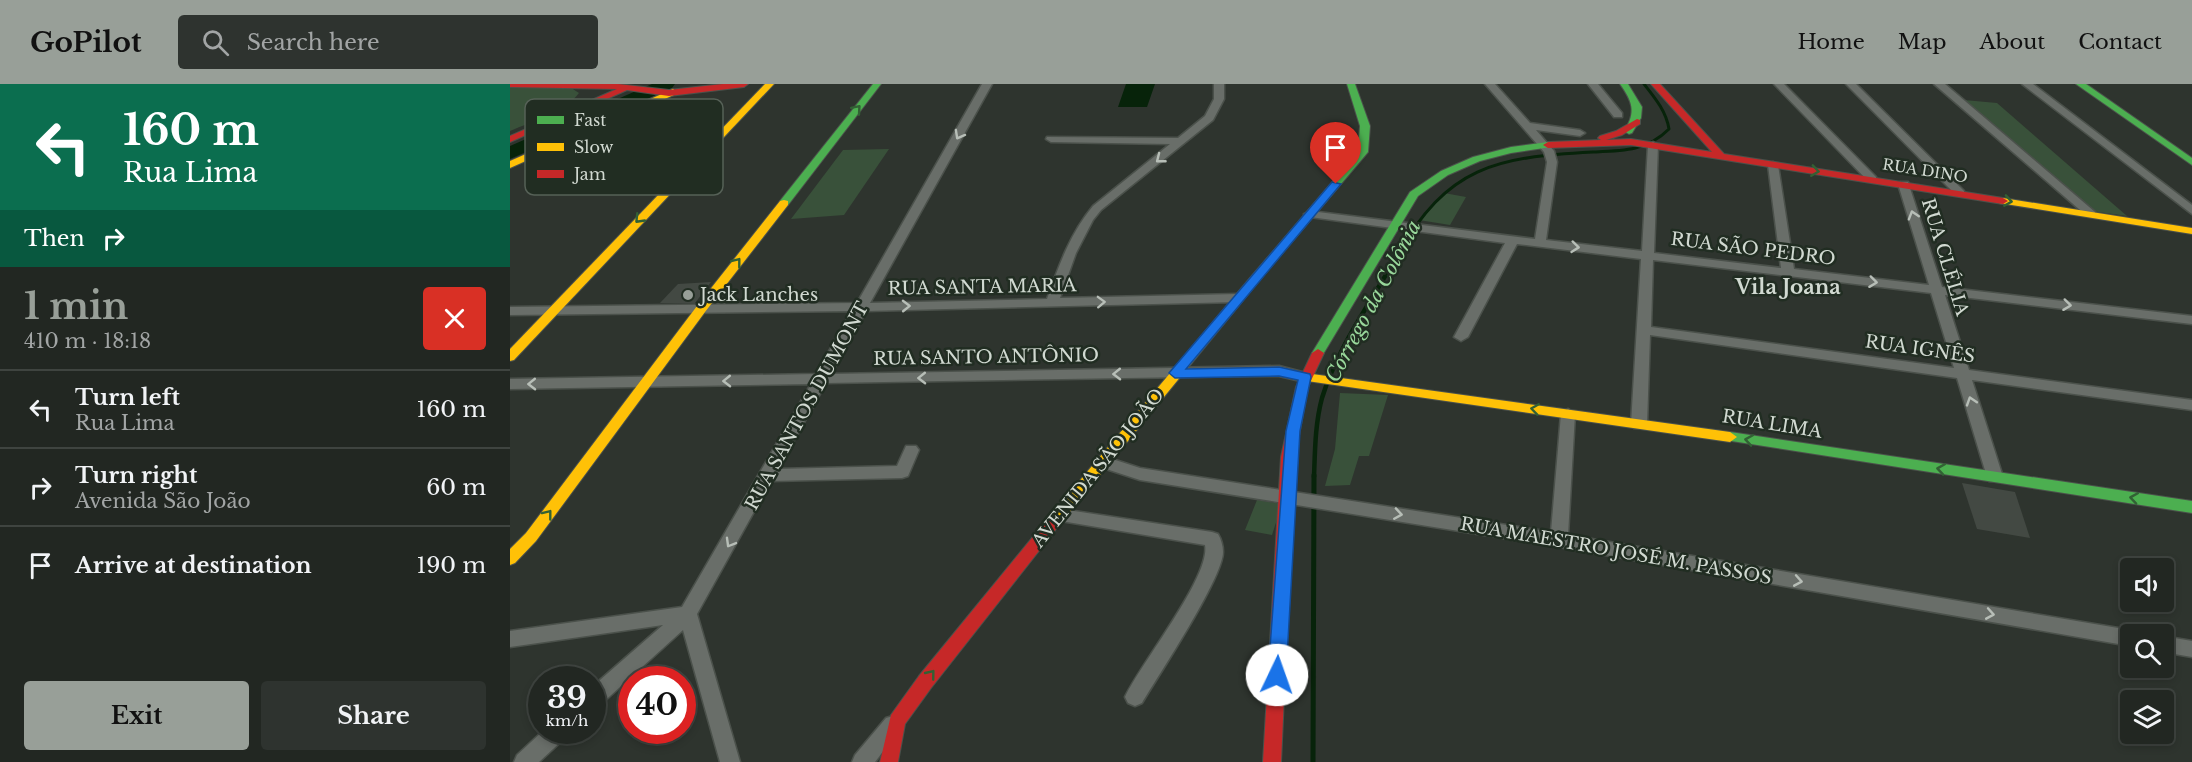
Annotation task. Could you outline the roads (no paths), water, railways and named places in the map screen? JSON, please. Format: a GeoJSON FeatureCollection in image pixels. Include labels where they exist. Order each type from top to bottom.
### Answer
{"type":"FeatureCollection","features":[{"type":"Feature","properties":{"kind":"main road"},"geometry":{"type":"LineString","coordinates":[[510,84],[637,86],[667,93],[744,84]]}},
{"type":"Feature","properties":{"kind":"main road"},"geometry":{"type":"LineString","coordinates":[[571,84],[583,92],[580,99]]}},
{"type":"Feature","properties":{"kind":"main road"},"geometry":{"type":"LineString","coordinates":[[654,99],[692,84]]}},
{"type":"Feature","properties":{"kind":"main road"},"geometry":{"type":"LineString","coordinates":[[510,559],[571,485],[645,382],[877,84]]}},
{"type":"Feature","properties":{"kind":"main road","name":"AVENIDA SÃO JOÃO"},"geometry":{"type":"LineString","coordinates":[[897,721],[931,674],[1175,373],[1364,152],[1367,142],[1366,128],[1351,84]]}},
{"type":"Feature","properties":{"kind":"main road"},"geometry":{"type":"LineString","coordinates":[[1624,84],[1641,110],[1637,122],[1627,136],[1648,145],[1682,133],[1683,126],[1676,109]]}},
{"type":"Feature","properties":{"kind":"main road"},"geometry":{"type":"LineString","coordinates":[[1656,84],[1676,109],[1721,156]]}},
{"type":"Feature","properties":{"kind":"main road"},"geometry":{"type":"LineString","coordinates":[[2080,84],[2192,162]]}},
{"type":"Feature","properties":{"kind":"main road"},"geometry":{"type":"LineString","coordinates":[[723,129],[765,85]]}},
{"type":"Feature","properties":{"kind":"main road"},"geometry":{"type":"LineString","coordinates":[[606,99],[637,86]]}},
{"type":"Feature","properties":{"kind":"main road"},"geometry":{"type":"LineString","coordinates":[[1272,762],[1295,498],[1293,431],[1310,378],[1400,227],[1414,194],[1429,179],[1450,167],[1486,154],[1549,153],[1568,144],[1609,137],[1637,122]]}},
{"type":"Feature","properties":{"kind":"main road","name":"RUA DINO"},"geometry":{"type":"LineString","coordinates":[[1568,144],[1648,145],[2192,231]]}},
{"type":"Feature","properties":{"kind":"main road"},"geometry":{"type":"LineString","coordinates":[[510,165],[525,158]]}},
{"type":"Feature","properties":{"kind":"main road"},"geometry":{"type":"LineString","coordinates":[[510,357],[661,195]]}},
{"type":"Feature","properties":{"kind":"main road","name":"RUA LIMA"},"geometry":{"type":"LineString","coordinates":[[1310,378],[1639,424],[2192,507]]}},
{"type":"Feature","properties":{"kind":"main road"},"geometry":{"type":"LineString","coordinates":[[889,762],[897,721]]}},
{"type":"Feature","properties":{"kind":"street","name":"RUA SANTOS DUMONT"},"geometry":{"type":"LineString","coordinates":[[606,687],[688,614],[769,475],[987,84]]}},
{"type":"Feature","properties":{"kind":"street"},"geometry":{"type":"LineString","coordinates":[[1053,303],[1075,237],[1084,223],[1097,208],[1209,118],[1219,99],[1219,84]]}},
{"type":"Feature","properties":{"kind":"street"},"geometry":{"type":"LineString","coordinates":[[1490,84],[1529,126],[1549,153],[1540,243]]}},
{"type":"Feature","properties":{"kind":"street"},"geometry":{"type":"LineString","coordinates":[[1593,84],[1618,115]]}},
{"type":"Feature","properties":{"kind":"street"},"geometry":{"type":"LineString","coordinates":[[1779,84],[1872,180]]}},
{"type":"Feature","properties":{"kind":"street"},"geometry":{"type":"LineString","coordinates":[[1851,84],[1960,193]]}},
{"type":"Feature","properties":{"kind":"street"},"geometry":{"type":"LineString","coordinates":[[1939,84],[2091,214]]}},
{"type":"Feature","properties":{"kind":"street"},"geometry":{"type":"LineString","coordinates":[[2027,84],[2192,211]]}},
{"type":"Feature","properties":{"kind":"street"},"geometry":{"type":"LineString","coordinates":[[1529,126],[1580,133]]}},
{"type":"Feature","properties":{"kind":"street"},"geometry":{"type":"LineString","coordinates":[[1051,139],[1182,141]]}},
{"type":"Feature","properties":{"kind":"street"},"geometry":{"type":"LineString","coordinates":[[1639,424],[1647,255],[1648,145]]}},
{"type":"Feature","properties":{"kind":"street"},"geometry":{"type":"LineString","coordinates":[[1773,165],[1788,271]]}},
{"type":"Feature","properties":{"kind":"street","name":"RUA CLÉLIA"},"geometry":{"type":"LineString","coordinates":[[1904,184],[1995,477]]}},
{"type":"Feature","properties":{"kind":"street","name":"RUA SÃO PEDRO"},"geometry":{"type":"LineString","coordinates":[[1310,214],[1400,227],[2192,320]]}},
{"type":"Feature","properties":{"kind":"street"},"geometry":{"type":"LineString","coordinates":[[1461,337],[1512,240]]}},
{"type":"Feature","properties":{"kind":"street","name":"RUA SANTA MARIA"},"geometry":{"type":"LineString","coordinates":[[510,311],[863,307],[1238,298]]}},
{"type":"Feature","properties":{"kind":"street","name":"RUA IGNÊS"},"geometry":{"type":"LineString","coordinates":[[1644,330],[2192,405]]}},
{"type":"Feature","properties":{"kind":"street"},"geometry":{"type":"LineString","coordinates":[[1175,373],[1279,371],[1310,378]]}},
{"type":"Feature","properties":{"kind":"street","name":"RUA SANTO ANTÔNIO"},"geometry":{"type":"LineString","coordinates":[[510,384],[1175,373]]}},
{"type":"Feature","properties":{"kind":"street"},"geometry":{"type":"LineString","coordinates":[[1559,540],[1568,414]]}},
{"type":"Feature","properties":{"kind":"street"},"geometry":{"type":"LineString","coordinates":[[769,475],[902,472],[911,450]]}},
{"type":"Feature","properties":{"kind":"street","name":"RUA MAESTRO JOSÉ M. PASSOS"},"geometry":{"type":"LineString","coordinates":[[1103,462],[1140,474],[1559,540],[2120,636]]}},
{"type":"Feature","properties":{"kind":"street"},"geometry":{"type":"LineString","coordinates":[[1061,515],[1212,539],[1215,553],[1202,586],[1135,697]]}},
{"type":"Feature","properties":{"kind":"street"},"geometry":{"type":"LineString","coordinates":[[510,639],[688,614],[730,762]]}},
{"type":"Feature","properties":{"kind":"street"},"geometry":{"type":"LineString","coordinates":[[2174,646],[2192,649]]}},
{"type":"Feature","properties":{"kind":"street","name":"AVENIDA SÃO JOÃO"},"geometry":{"type":"LineString","coordinates":[[862,762],[897,721]]}},
{"type":"Feature","properties":{"kind":"street"},"geometry":{"type":"LineString","coordinates":[[524,762],[544,744]]}},
{"type":"Feature","properties":{"kind":"waterway"},"geometry":{"type":"LineString","coordinates":[[632,99],[666,84]]}},
{"type":"Feature","properties":{"kind":"waterway","name":"Córrego da Colônia"},"geometry":{"type":"LineString","coordinates":[[1397,256],[1435,202],[1455,185],[1477,172],[1502,163],[1528,158],[1634,148],[1643,146],[1661,136],[1669,129],[1668,122],[1660,105],[1644,84]]}},
{"type":"Feature","properties":{"kind":"waterway"},"geometry":{"type":"LineString","coordinates":[[510,153],[525,146]]}},
{"type":"Feature","properties":{"kind":"waterway","name":"Córrego da Colônia"},"geometry":{"type":"LineString","coordinates":[[1314,477],[1318,418],[1329,379],[1346,342],[1398,254]]}},
{"type":"Feature","properties":{"kind":"waterway","name":"Córrego da Colônia"},"geometry":{"type":"LineString","coordinates":[[1313,762],[1314,475]]}},
{"type":"Feature","properties":{"kind":"place","name":"Jack Lanches"},"geometry":{"type":"Point","coordinates":[688,295]}},
{"type":"Feature","properties":{"kind":"district","name":"Vila Joana"},"geometry":{"type":"Point","coordinates":[1788,287]}}]}
